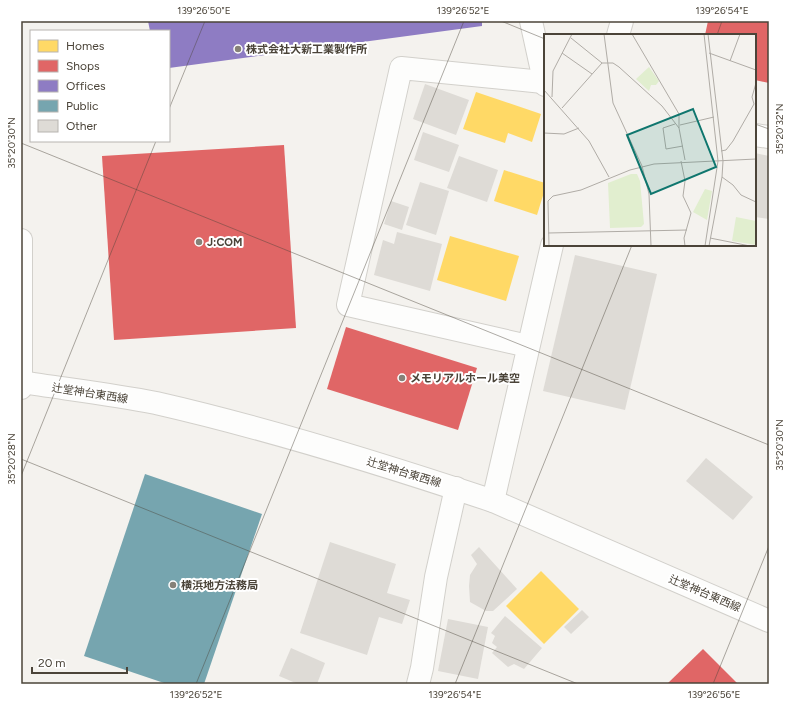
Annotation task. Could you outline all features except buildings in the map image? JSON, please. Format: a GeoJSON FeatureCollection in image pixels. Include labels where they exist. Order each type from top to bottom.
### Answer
{"type":"FeatureCollection","features":[{"type":"Feature","properties":{"kind":"street"},"geometry":{"type":"LineString","coordinates":[[528,346],[348,305],[401,68],[544,83],[531,21]]}},
{"type":"Feature","properties":{"kind":"street"},"geometry":{"type":"LineString","coordinates":[[618,34],[622,21]]}},
{"type":"Feature","properties":{"kind":"street"},"geometry":{"type":"LineString","coordinates":[[756,134],[769,137]]}},
{"type":"Feature","properties":{"kind":"street"},"geometry":{"type":"LineString","coordinates":[[21,240],[21,384]]}},
{"type":"Feature","properties":{"kind":"street"},"geometry":{"type":"LineString","coordinates":[[493,501],[552,246]]}},
{"type":"Feature","properties":{"kind":"street","name":"辻堂神台東西線"},"geometry":{"type":"LineString","coordinates":[[21,384],[154,403],[299,439],[456,488],[493,501],[769,620]]}},
{"type":"Feature","properties":{"kind":"street"},"geometry":{"type":"LineString","coordinates":[[418,684],[422,668],[436,577],[456,488]]}},
{"type":"Feature","properties":{"kind":"place","name":"株式会社大新工業製作所"},"geometry":{"type":"Point","coordinates":[238,49]}},
{"type":"Feature","properties":{"kind":"place","name":"J:COM"},"geometry":{"type":"Point","coordinates":[199,242]}},
{"type":"Feature","properties":{"kind":"place","name":"メモリアルホール美空"},"geometry":{"type":"Point","coordinates":[402,378]}},
{"type":"Feature","properties":{"kind":"place","name":"横浜地方法務局"},"geometry":{"type":"Point","coordinates":[173,585]}}]}
